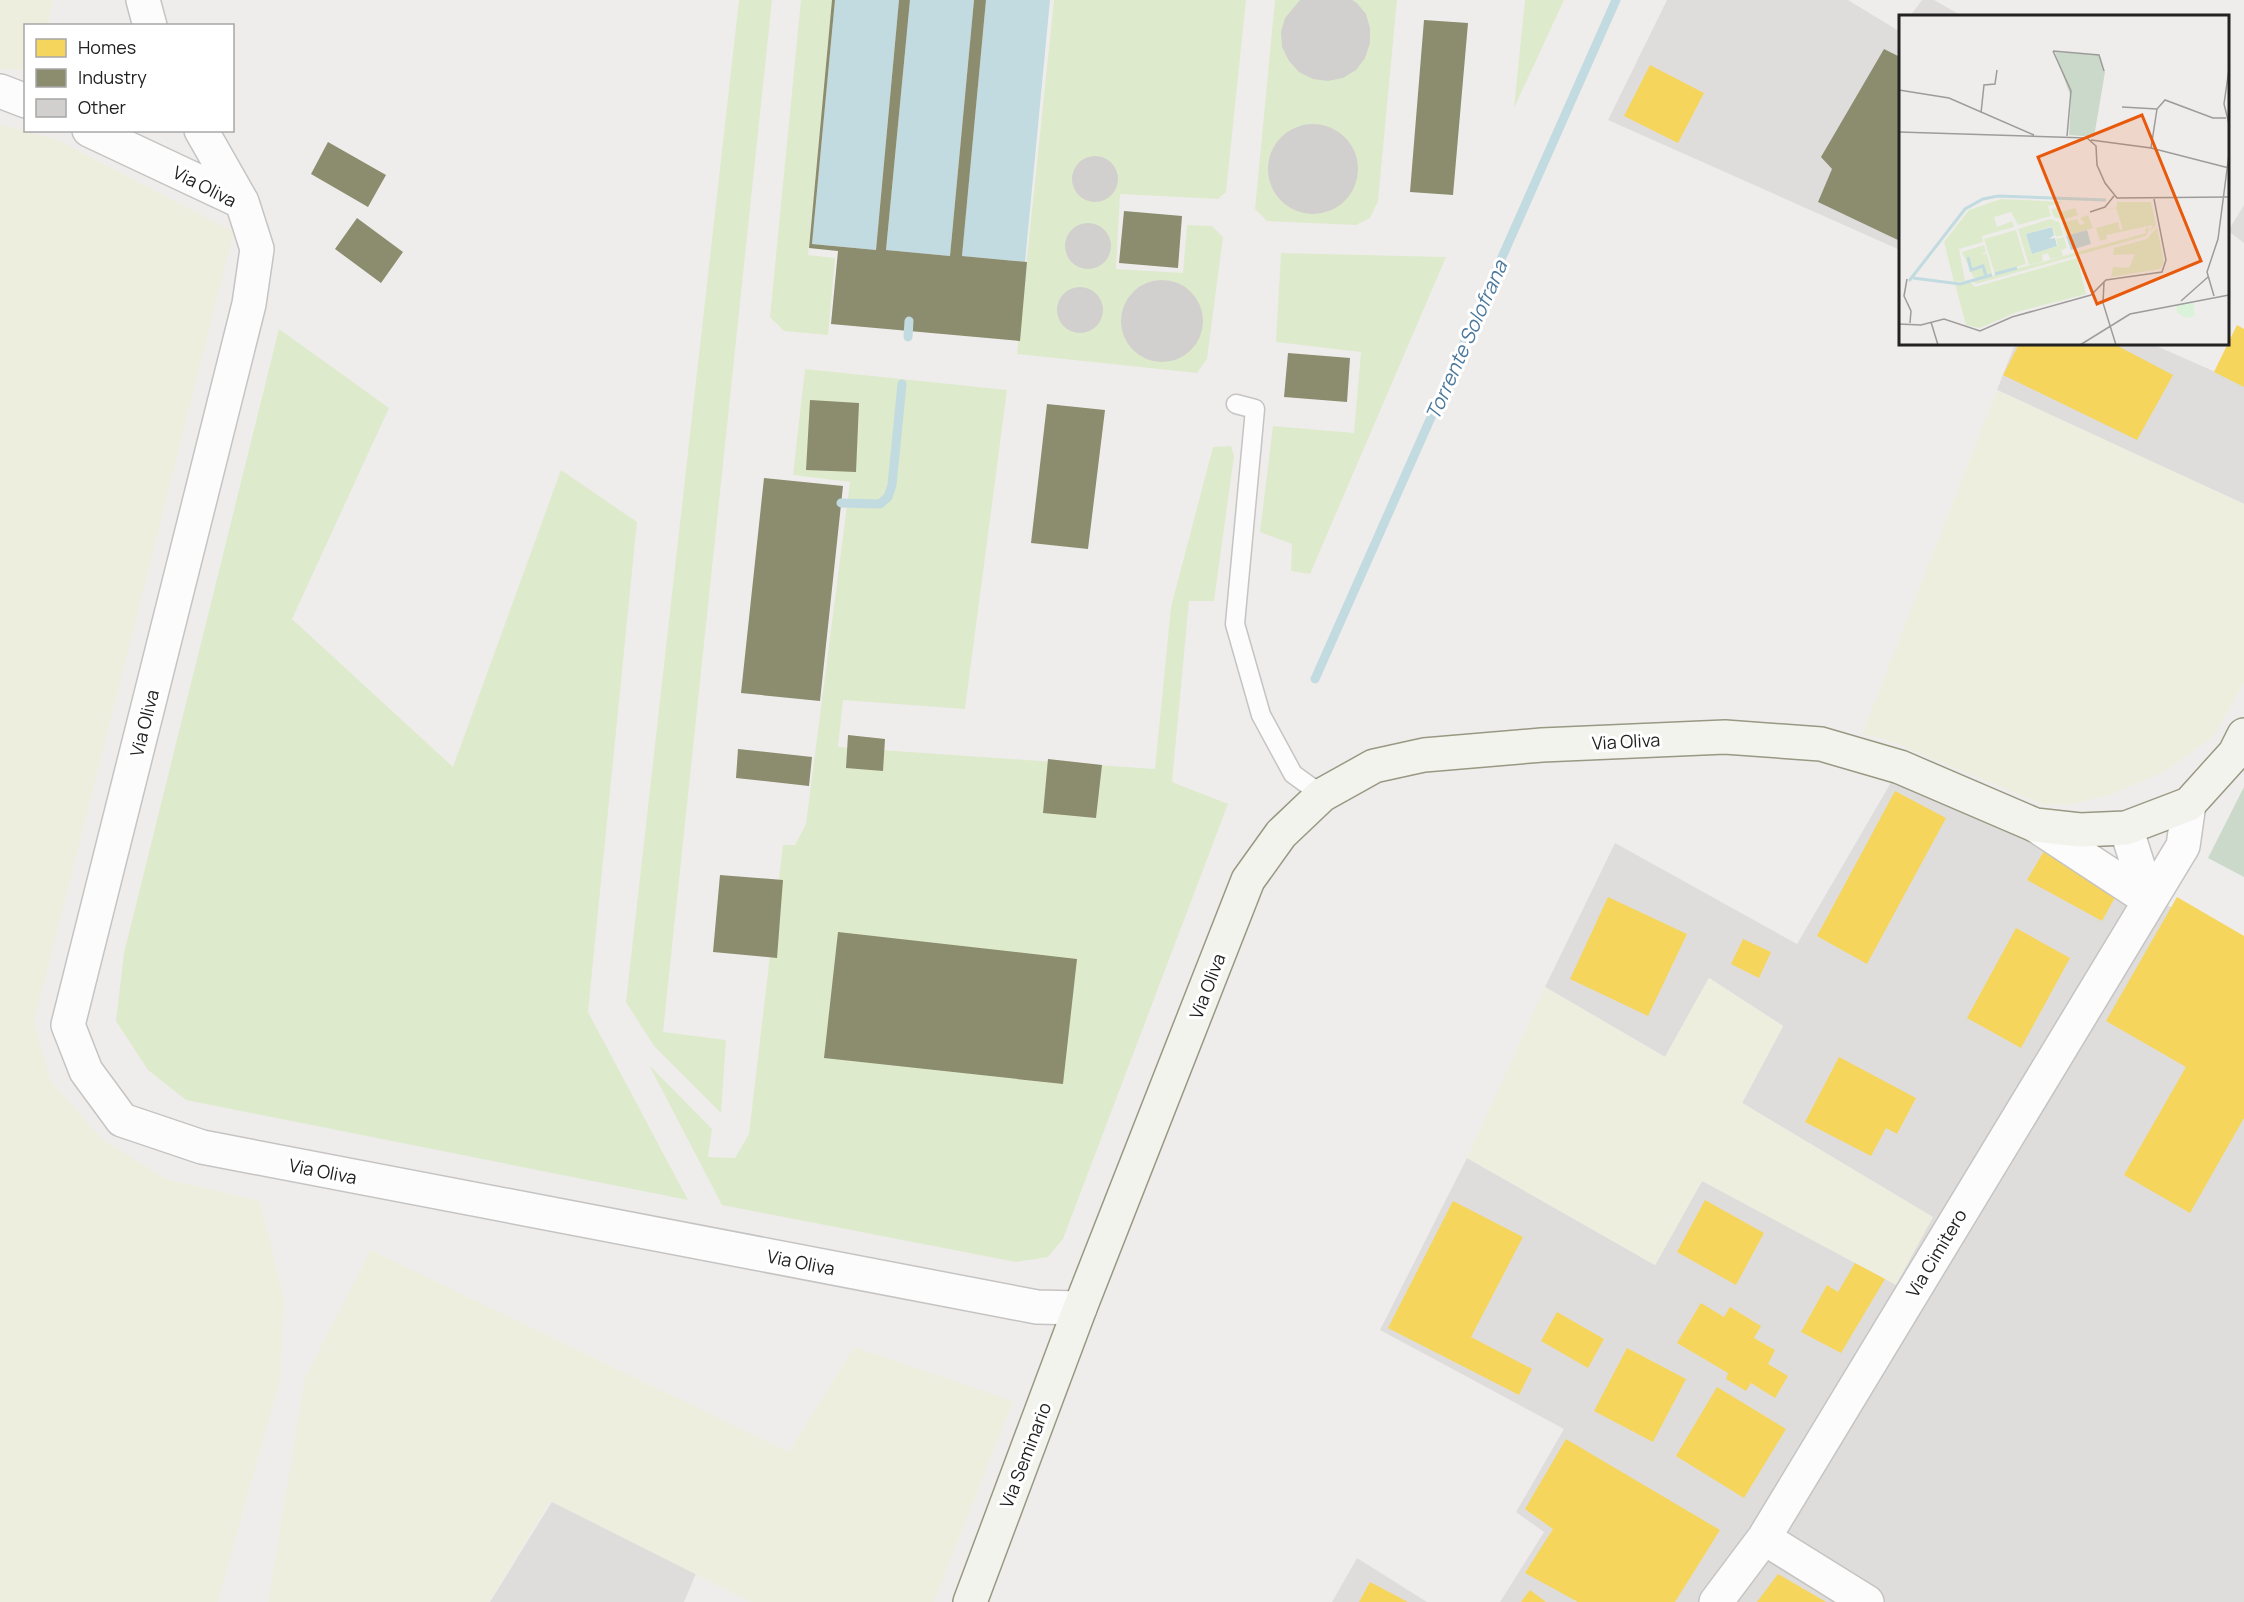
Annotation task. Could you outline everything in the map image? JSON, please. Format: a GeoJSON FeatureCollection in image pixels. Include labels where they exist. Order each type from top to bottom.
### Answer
{"type":"FeatureCollection","features":[{"type":"Feature","properties":{"kind":"main road","name":"Via Oliva"},"geometry":{"type":"LineString","coordinates":[[1080,1308],[1248,880],[1281,834],[1322,795],[1374,766],[1424,755],[1542,745],[1725,737],[1821,744],[1900,767],[2035,825],[2080,830],[2126,828],[2189,804],[2239,744]]}},
{"type":"Feature","properties":{"kind":"main road","name":"Via Seminario"},"geometry":{"type":"LineString","coordinates":[[970,1602],[1080,1308]]}},
{"type":"Feature","properties":{"kind":"street"},"geometry":{"type":"LineString","coordinates":[[142,0],[149,24]]}},
{"type":"Feature","properties":{"kind":"street"},"geometry":{"type":"LineString","coordinates":[[0,91],[24,101]]}},
{"type":"Feature","properties":{"kind":"street","name":"Via Oliva"},"geometry":{"type":"LineString","coordinates":[[93,132],[242,202],[257,249],[249,304],[68,1025],[86,1071],[122,1120],[202,1148],[1037,1306],[1080,1308]]}},
{"type":"Feature","properties":{"kind":"street"},"geometry":{"type":"LineString","coordinates":[[202,132],[242,202]]}},
{"type":"Feature","properties":{"kind":"street","name":"Via Cimitero"},"geometry":{"type":"LineString","coordinates":[[1716,1602],[1764,1538],[2183,846],[2189,804]]}},
{"type":"Feature","properties":{"kind":"street"},"geometry":{"type":"LineString","coordinates":[[2035,825],[2149,900]]}},
{"type":"Feature","properties":{"kind":"street"},"geometry":{"type":"LineString","coordinates":[[2126,828],[2149,900]]}},
{"type":"Feature","properties":{"kind":"street"},"geometry":{"type":"LineString","coordinates":[[1764,1538],[1867,1602]]}},
{"type":"Feature","properties":{"kind":"lane"},"geometry":{"type":"LineString","coordinates":[[1236,404],[1255,409],[1235,624],[1261,715],[1293,774],[1322,795]]}},
{"type":"Feature","properties":{"kind":"shaded area"},"geometry":{"type":"Polygon","coordinates":[[[0,0],[53,0],[48,24],[24,24],[24,70],[0,69],[0,0]]]}},
{"type":"Feature","properties":{"kind":"shaded area"},"geometry":{"type":"Polygon","coordinates":[[[1667,0],[1848,0],[1899,31],[1899,250],[1608,120],[1667,0]]]}},
{"type":"Feature","properties":{"kind":"shaded area"},"geometry":{"type":"Polygon","coordinates":[[[1922,0],[1934,0],[1960,15],[1911,15],[1922,0]]]}},
{"type":"Feature","properties":{"kind":"shaded area"},"geometry":{"type":"Polygon","coordinates":[[[0,124],[58,140],[234,232],[34,1023],[51,1081],[102,1139],[166,1179],[260,1201],[284,1298],[281,1376],[218,1602],[0,1602],[0,124]]]}},
{"type":"Feature","properties":{"kind":"shaded area"},"geometry":{"type":"Polygon","coordinates":[[[2244,205],[2244,243],[2229,229],[2244,205]]]}},
{"type":"Feature","properties":{"kind":"shaded area"},"geometry":{"type":"Polygon","coordinates":[[[2244,331],[2244,504],[1997,390],[2015,345],[2154,345],[2220,374],[2244,331]]]}},
{"type":"Feature","properties":{"kind":"shaded area"},"geometry":{"type":"Polygon","coordinates":[[[1997,390],[2244,504],[2244,682],[2214,736],[2165,771],[2110,795],[2072,804],[2044,805],[1885,739],[1862,734],[1997,390]]]}},
{"type":"Feature","properties":{"kind":"shaded area"},"geometry":{"type":"Polygon","coordinates":[[[1900,767],[2244,945],[2244,1602],[1500,1602],[1544,1532],[1516,1512],[1564,1429],[1380,1330],[1467,1158],[1655,1265],[1702,1181],[1932,1217],[1742,1103],[1783,1026],[1709,978],[1665,1057],[1545,987],[1615,843],[1797,944],[1900,767]]]}},
{"type":"Feature","properties":{"kind":"shaded area"},"geometry":{"type":"Polygon","coordinates":[[[1709,978],[1783,1026],[1742,1103],[1933,1217],[1896,1285],[1702,1181],[1655,1265],[1467,1158],[1545,987],[1665,1057],[1709,978]]]}},
{"type":"Feature","properties":{"kind":"shaded area"},"geometry":{"type":"Polygon","coordinates":[[[371,1250],[789,1452],[854,1347],[1013,1401],[934,1602],[751,1602],[550,1501],[489,1602],[268,1602],[305,1377],[371,1250]]]}},
{"type":"Feature","properties":{"kind":"shaded area"},"geometry":{"type":"Polygon","coordinates":[[[566,1479],[708,1545],[684,1602],[490,1602],[566,1479]]]}},
{"type":"Feature","properties":{"kind":"shaded area"},"geometry":{"type":"Polygon","coordinates":[[[1357,1558],[1427,1602],[1332,1602],[1357,1558]]]}},
{"type":"Feature","properties":{"kind":"green space"},"geometry":{"type":"Polygon","coordinates":[[[739,0],[772,0],[663,1032],[726,1040],[721,1113],[654,1046],[626,1002],[739,0]]]}},
{"type":"Feature","properties":{"kind":"green space"},"geometry":{"type":"Polygon","coordinates":[[[801,0],[832,0],[808,255],[835,258],[828,335],[784,331],[770,317],[801,0]]]}},
{"type":"Feature","properties":{"kind":"green space"},"geometry":{"type":"Polygon","coordinates":[[[1054,0],[1246,0],[1226,192],[1218,199],[1120,194],[1116,269],[1183,273],[1187,225],[1212,226],[1223,237],[1207,359],[1197,373],[1017,354],[1054,0]]]}},
{"type":"Feature","properties":{"kind":"green space"},"geometry":{"type":"Polygon","coordinates":[[[1275,0],[1397,0],[1378,201],[1370,218],[1356,225],[1267,221],[1255,209],[1275,0]]]}},
{"type":"Feature","properties":{"kind":"green space"},"geometry":{"type":"Polygon","coordinates":[[[1525,0],[1564,0],[1514,108],[1525,0]]]}},
{"type":"Feature","properties":{"kind":"green space"},"geometry":{"type":"Polygon","coordinates":[[[1281,253],[1446,257],[1310,574],[1291,571],[1292,544],[1260,532],[1273,426],[1354,433],[1361,352],[1276,342],[1281,253]]]}},
{"type":"Feature","properties":{"kind":"green space"},"geometry":{"type":"Polygon","coordinates":[[[279,329],[389,408],[292,619],[453,767],[561,470],[637,522],[588,1012],[688,1200],[186,1100],[148,1070],[116,1021],[124,953],[279,329]]]}},
{"type":"Feature","properties":{"kind":"green space"},"geometry":{"type":"Polygon","coordinates":[[[805,369],[1007,390],[965,709],[843,700],[838,747],[1155,769],[1171,607],[1213,447],[1231,446],[1234,456],[1214,601],[1189,601],[1172,782],[1228,804],[1063,1239],[1048,1257],[1016,1262],[722,1205],[649,1065],[712,1129],[708,1157],[735,1158],[749,1134],[783,845],[795,845],[806,824],[850,482],[793,475],[805,369]]]}},
{"type":"Feature","properties":{"kind":"green space"},"geometry":{"type":"Polygon","coordinates":[[[2244,787],[2244,877],[2208,858],[2244,787]]]}},
{"type":"Feature","properties":{"kind":"water"},"geometry":{"type":"Polygon","coordinates":[[[835,0],[899,0],[876,250],[812,244],[835,0]]]}},
{"type":"Feature","properties":{"kind":"water"},"geometry":{"type":"Polygon","coordinates":[[[910,0],[974,0],[950,256],[886,250],[910,0]]]}},
{"type":"Feature","properties":{"kind":"water"},"geometry":{"type":"Polygon","coordinates":[[[986,0],[1050,0],[1025,262],[962,256],[986,0]]]}},
{"type":"Feature","properties":{"kind":"building: Homes"},"geometry":{"type":"Polygon","coordinates":[[[1650,65],[1704,93],[1678,143],[1624,116],[1650,65]]]}},
{"type":"Feature","properties":{"kind":"building: Homes"},"geometry":{"type":"Polygon","coordinates":[[[2237,325],[2244,329],[2244,387],[2214,372],[2237,325]]]}},
{"type":"Feature","properties":{"kind":"building: Homes"},"geometry":{"type":"Polygon","coordinates":[[[2018,345],[2116,345],[2173,375],[2137,440],[2003,375],[2018,345]]]}},
{"type":"Feature","properties":{"kind":"building: Homes"},"geometry":{"type":"Polygon","coordinates":[[[1895,791],[1946,818],[1867,964],[1817,936],[1895,791]]]}},
{"type":"Feature","properties":{"kind":"building: Homes"},"geometry":{"type":"Polygon","coordinates":[[[2044,851],[2118,892],[2102,921],[2027,880],[2044,851]]]}},
{"type":"Feature","properties":{"kind":"building: Homes"},"geometry":{"type":"Polygon","coordinates":[[[1608,897],[1687,934],[1648,1016],[1570,979],[1608,897]]]}},
{"type":"Feature","properties":{"kind":"building: Homes"},"geometry":{"type":"Polygon","coordinates":[[[2177,897],[2244,936],[2244,1118],[2190,1213],[2124,1175],[2186,1067],[2106,1021],[2177,897]]]}},
{"type":"Feature","properties":{"kind":"building: Homes"},"geometry":{"type":"Polygon","coordinates":[[[2016,928],[2070,958],[2021,1048],[1967,1018],[2016,928]]]}},
{"type":"Feature","properties":{"kind":"building: Homes"},"geometry":{"type":"Polygon","coordinates":[[[1743,939],[1771,952],[1759,978],[1731,964],[1743,939]]]}},
{"type":"Feature","properties":{"kind":"building: Homes"},"geometry":{"type":"Polygon","coordinates":[[[1839,1057],[1916,1098],[1897,1134],[1886,1128],[1871,1156],[1805,1122],[1839,1057]]]}},
{"type":"Feature","properties":{"kind":"building: Homes"},"geometry":{"type":"Polygon","coordinates":[[[1705,1200],[1764,1233],[1736,1285],[1677,1252],[1705,1200]]]}},
{"type":"Feature","properties":{"kind":"building: Homes"},"geometry":{"type":"Polygon","coordinates":[[[1453,1201],[1523,1237],[1471,1337],[1532,1369],[1519,1395],[1388,1328],[1453,1201]]]}},
{"type":"Feature","properties":{"kind":"building: Homes"},"geometry":{"type":"Polygon","coordinates":[[[1855,1263],[1885,1279],[1841,1353],[1801,1332],[1827,1285],[1838,1292],[1855,1263]]]}},
{"type":"Feature","properties":{"kind":"building: Homes"},"geometry":{"type":"Polygon","coordinates":[[[1701,1303],[1724,1317],[1730,1307],[1761,1326],[1754,1338],[1775,1350],[1768,1364],[1788,1376],[1775,1398],[1751,1383],[1746,1391],[1726,1379],[1728,1373],[1677,1343],[1701,1303]]]}},
{"type":"Feature","properties":{"kind":"building: Homes"},"geometry":{"type":"Polygon","coordinates":[[[1557,1312],[1604,1339],[1588,1368],[1541,1341],[1557,1312]]]}},
{"type":"Feature","properties":{"kind":"building: Homes"},"geometry":{"type":"Polygon","coordinates":[[[1627,1348],[1686,1379],[1653,1442],[1594,1411],[1627,1348]]]}},
{"type":"Feature","properties":{"kind":"building: Homes"},"geometry":{"type":"Polygon","coordinates":[[[1717,1387],[1786,1429],[1744,1498],[1676,1456],[1717,1387]]]}},
{"type":"Feature","properties":{"kind":"building: Homes"},"geometry":{"type":"Polygon","coordinates":[[[1566,1439],[1720,1530],[1675,1602],[1578,1602],[1525,1573],[1553,1529],[1525,1509],[1566,1439]]]}},
{"type":"Feature","properties":{"kind":"building: Homes"},"geometry":{"type":"Polygon","coordinates":[[[1778,1574],[1826,1602],[1757,1602],[1778,1574]]]}},
{"type":"Feature","properties":{"kind":"building: Homes"},"geometry":{"type":"Polygon","coordinates":[[[1370,1582],[1408,1602],[1359,1602],[1370,1582]]]}},
{"type":"Feature","properties":{"kind":"building: Homes"},"geometry":{"type":"Polygon","coordinates":[[[1530,1590],[1546,1602],[1521,1602],[1530,1590]]]}},
{"type":"Feature","properties":{"kind":"building: Industry"},"geometry":{"type":"Polygon","coordinates":[[[832,0],[835,0],[812,244],[876,250],[899,0],[910,0],[886,250],[950,256],[974,0],[986,0],[962,256],[1027,262],[1020,341],[831,324],[838,251],[809,248],[832,0]]]}},
{"type":"Feature","properties":{"kind":"building: Industry"},"geometry":{"type":"Polygon","coordinates":[[[1424,20],[1468,23],[1453,195],[1410,192],[1424,20]]]}},
{"type":"Feature","properties":{"kind":"building: Industry"},"geometry":{"type":"Polygon","coordinates":[[[1884,49],[1899,56],[1899,241],[1818,202],[1832,169],[1821,157],[1884,49]]]}},
{"type":"Feature","properties":{"kind":"building: Industry"},"geometry":{"type":"Polygon","coordinates":[[[328,142],[386,175],[368,207],[311,174],[328,142]]]}},
{"type":"Feature","properties":{"kind":"building: Industry"},"geometry":{"type":"Polygon","coordinates":[[[1124,211],[1182,216],[1178,268],[1119,263],[1124,211]]]}},
{"type":"Feature","properties":{"kind":"building: Industry"},"geometry":{"type":"Polygon","coordinates":[[[357,218],[403,252],[381,283],[335,249],[357,218]]]}},
{"type":"Feature","properties":{"kind":"building: Industry"},"geometry":{"type":"Polygon","coordinates":[[[1288,353],[1350,358],[1347,402],[1284,397],[1288,353]]]}},
{"type":"Feature","properties":{"kind":"building: Industry"},"geometry":{"type":"Polygon","coordinates":[[[810,400],[859,403],[856,472],[806,470],[810,400]]]}},
{"type":"Feature","properties":{"kind":"building: Industry"},"geometry":{"type":"Polygon","coordinates":[[[1047,404],[1105,410],[1088,549],[1031,543],[1047,404]]]}},
{"type":"Feature","properties":{"kind":"building: Industry"},"geometry":{"type":"Polygon","coordinates":[[[764,478],[843,486],[820,701],[741,693],[764,478]]]}},
{"type":"Feature","properties":{"kind":"building: Industry"},"geometry":{"type":"Polygon","coordinates":[[[848,735],[885,739],[883,771],[846,768],[848,735]]]}},
{"type":"Feature","properties":{"kind":"building: Industry"},"geometry":{"type":"Polygon","coordinates":[[[738,749],[812,757],[809,786],[736,778],[738,749]]]}},
{"type":"Feature","properties":{"kind":"building: Industry"},"geometry":{"type":"Polygon","coordinates":[[[1048,759],[1102,765],[1096,818],[1043,813],[1048,759]]]}},
{"type":"Feature","properties":{"kind":"building: Industry"},"geometry":{"type":"Polygon","coordinates":[[[720,875],[783,880],[777,958],[713,952],[720,875]]]}},
{"type":"Feature","properties":{"kind":"building: Industry"},"geometry":{"type":"Polygon","coordinates":[[[838,932],[1077,959],[1063,1084],[824,1058],[838,932]]]}},
{"type":"Feature","properties":{"kind":"building: Other"},"geometry":{"type":"Polygon","coordinates":[[[1300,0],[1352,0],[1366,14],[1370,28],[1370,43],[1365,58],[1356,70],[1343,78],[1328,81],[1313,79],[1299,72],[1289,61],[1282,47],[1281,32],[1285,18],[1300,0]]]}},
{"type":"Feature","properties":{"kind":"building: Other"},"geometry":{"type":"Polygon","coordinates":[[[1313,124],[1330,128],[1345,137],[1354,152],[1358,169],[1354,186],[1345,201],[1330,210],[1313,214],[1296,210],[1281,201],[1272,186],[1268,169],[1272,152],[1281,137],[1296,128],[1313,124]]]}},
{"type":"Feature","properties":{"kind":"building: Other"},"geometry":{"type":"Polygon","coordinates":[[[1095,156],[1111,163],[1118,179],[1111,195],[1095,202],[1079,195],[1072,179],[1079,163],[1095,156]]]}},
{"type":"Feature","properties":{"kind":"building: Other"},"geometry":{"type":"Polygon","coordinates":[[[1088,223],[1104,230],[1111,246],[1104,262],[1088,269],[1072,262],[1065,246],[1072,230],[1088,223]]]}},
{"type":"Feature","properties":{"kind":"building: Other"},"geometry":{"type":"Polygon","coordinates":[[[1162,280],[1178,283],[1191,292],[1200,305],[1203,321],[1200,337],[1191,350],[1178,359],[1162,362],[1146,359],[1133,350],[1124,337],[1121,321],[1124,305],[1133,292],[1146,283],[1162,280]]]}},
{"type":"Feature","properties":{"kind":"building: Other"},"geometry":{"type":"Polygon","coordinates":[[[1080,287],[1096,294],[1103,310],[1096,326],[1080,333],[1064,326],[1057,310],[1064,294],[1080,287]]]}},
{"type":"Feature","properties":{"kind":"waterway","name":"Torrente Solofrana"},"geometry":{"type":"LineString","coordinates":[[1315,679],[1616,0]]}},
{"type":"Feature","properties":{"kind":"waterway"},"geometry":{"type":"LineString","coordinates":[[908,337],[909,321]]}},
{"type":"Feature","properties":{"kind":"waterway"},"geometry":{"type":"LineString","coordinates":[[841,503],[880,504],[888,497],[892,485],[902,384]]}}]}
